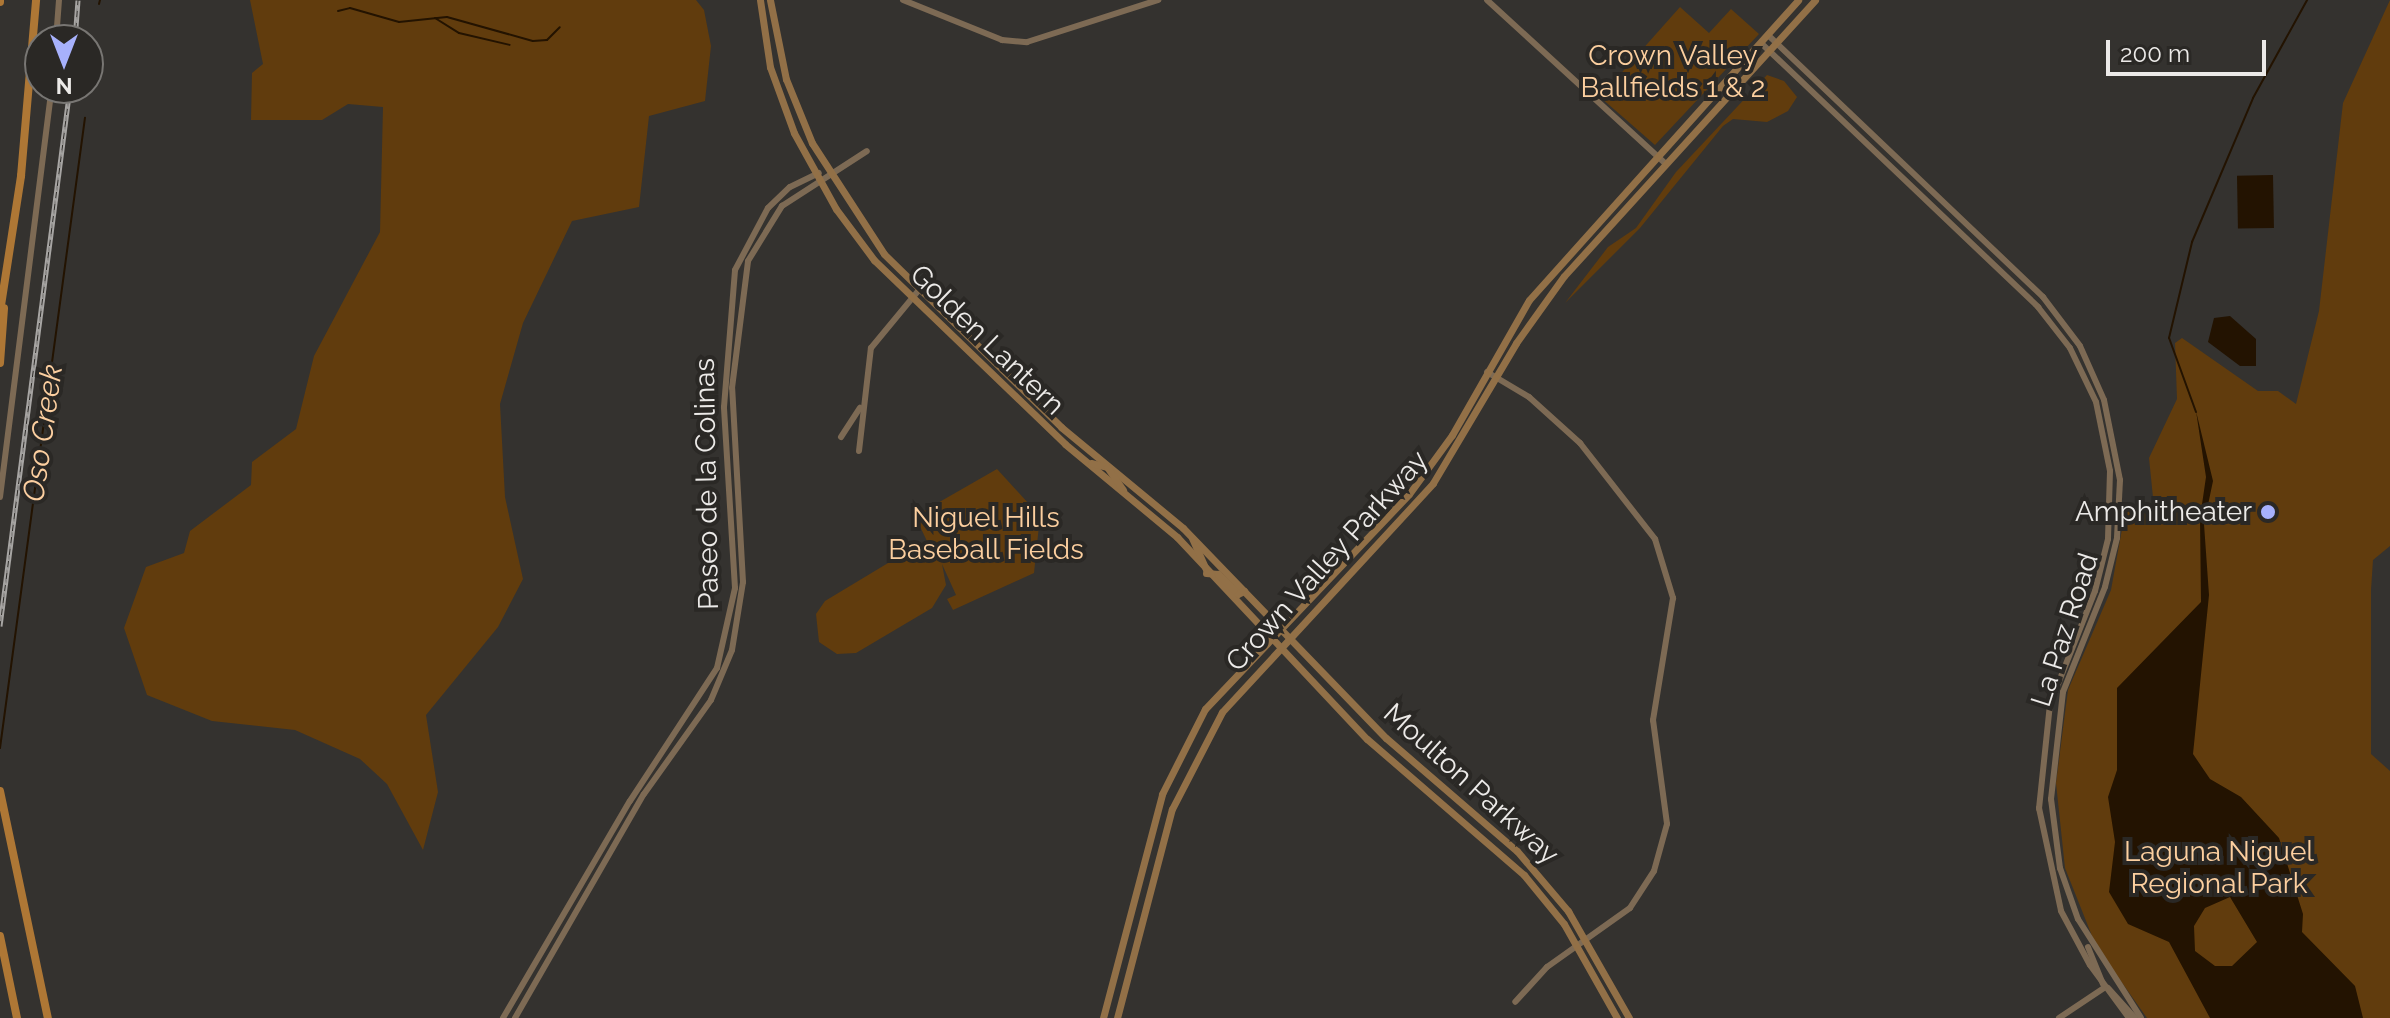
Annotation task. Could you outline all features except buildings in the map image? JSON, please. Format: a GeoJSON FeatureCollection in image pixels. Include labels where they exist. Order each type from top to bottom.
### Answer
{"type":"FeatureCollection","features":[{"type":"Feature","properties":{"kind":"highway"},"geometry":{"type":"LineString","coordinates":[[0,363],[36,0]]}},
{"type":"Feature","properties":{"kind":"highway"},"geometry":{"type":"LineString","coordinates":[[0,312],[6,283]]}},
{"type":"Feature","properties":{"kind":"highway"},"geometry":{"type":"LineString","coordinates":[[0,791],[48,1018]]}},
{"type":"Feature","properties":{"kind":"highway"},"geometry":{"type":"LineString","coordinates":[[0,936],[17,1018]]}},
{"type":"Feature","properties":{"kind":"main road"},"geometry":{"type":"LineString","coordinates":[[57,24],[59,0]]}},
{"type":"Feature","properties":{"kind":"main road","name":"Golden Lantern"},"geometry":{"type":"LineString","coordinates":[[761,0],[777,89],[816,176],[847,226],[910,298],[1065,444],[1177,537],[1206,573],[1279,649]]}},
{"type":"Feature","properties":{"kind":"main road","name":"Golden Lantern"},"geometry":{"type":"LineString","coordinates":[[770,0],[786,79],[827,174],[873,241],[919,290],[1107,467],[1192,538],[1289,638]]}},
{"type":"Feature","properties":{"kind":"main road"},"geometry":{"type":"LineString","coordinates":[[903,0],[1002,40],[1027,42],[1158,0]]}},
{"type":"Feature","properties":{"kind":"main road"},"geometry":{"type":"LineString","coordinates":[[1487,0],[1666,164]]}},
{"type":"Feature","properties":{"kind":"main road","name":"Crown Valley Parkway"},"geometry":{"type":"LineString","coordinates":[[1103,1018],[1171,771],[1205,709],[1409,494],[1529,300],[1798,0]]}},
{"type":"Feature","properties":{"kind":"main road","name":"Crown Valley Parkway"},"geometry":{"type":"LineString","coordinates":[[1117,1018],[1181,784],[1222,712],[1433,483],[1550,292],[1815,0]]}},
{"type":"Feature","properties":{"kind":"main road","name":"La Paz Road"},"geometry":{"type":"LineString","coordinates":[[1768,35],[2043,297],[2080,346],[2113,424],[2120,480],[2117,538],[2105,587],[2063,692],[2051,781],[2060,868],[2090,945],[2138,1018]]}},
{"type":"Feature","properties":{"kind":"main road","name":"La Paz Road"},"geometry":{"type":"LineString","coordinates":[[1761,43],[2038,307],[2079,365],[2102,422],[2112,489],[2108,539],[2095,591],[2050,704],[2039,799],[2054,892],[2104,988],[2129,1018]]}},
{"type":"Feature","properties":{"kind":"main road"},"geometry":{"type":"LineString","coordinates":[[0,497],[50,104]]}},
{"type":"Feature","properties":{"kind":"main road","name":"Paseo de la Colinas"},"geometry":{"type":"LineString","coordinates":[[503,1018],[635,793],[696,707],[723,653],[735,588],[724,375],[735,270],[757,223],[790,187],[827,174],[867,151]]}},
{"type":"Feature","properties":{"kind":"main road","name":"Paseo de la Colinas"},"geometry":{"type":"LineString","coordinates":[[515,1018],[644,794],[711,700],[732,650],[743,582],[733,374],[744,271],[765,229],[782,206],[816,176]]}},
{"type":"Feature","properties":{"kind":"main road"},"geometry":{"type":"LineString","coordinates":[[757,223],[765,229]]}},
{"type":"Feature","properties":{"kind":"main road"},"geometry":{"type":"LineString","coordinates":[[859,451],[861,405],[871,348],[919,290]]}},
{"type":"Feature","properties":{"kind":"main road"},"geometry":{"type":"LineString","coordinates":[[1487,372],[1498,377],[1580,443],[1655,539],[1671,579],[1673,610],[1653,720],[1666,804],[1663,843],[1638,899],[1576,946],[1515,1002]]}},
{"type":"Feature","properties":{"kind":"main road"},"geometry":{"type":"LineString","coordinates":[[841,437],[861,405]]}},
{"type":"Feature","properties":{"kind":"main road"},"geometry":{"type":"LineString","coordinates":[[2102,422],[2113,424]]}},
{"type":"Feature","properties":{"kind":"main road"},"geometry":{"type":"LineString","coordinates":[[1065,444],[1096,467],[1107,467],[1123,493]]}},
{"type":"Feature","properties":{"kind":"main road"},"geometry":{"type":"LineString","coordinates":[[1192,538],[1206,573],[1218,574],[1238,594],[1244,591]]}},
{"type":"Feature","properties":{"kind":"main road","name":"Moulton Parkway"},"geometry":{"type":"LineString","coordinates":[[1289,638],[1386,738],[1517,851],[1586,939],[1629,1018]]}},
{"type":"Feature","properties":{"kind":"main road","name":"Moulton Parkway"},"geometry":{"type":"LineString","coordinates":[[1279,649],[1367,739],[1515,866],[1576,946],[1617,1018]]}},
{"type":"Feature","properties":{"kind":"main road"},"geometry":{"type":"LineString","coordinates":[[2090,945],[2104,988],[2138,1018]]}},
{"type":"Feature","properties":{"kind":"main road"},"geometry":{"type":"LineString","coordinates":[[2059,1018],[2104,988]]}},
{"type":"Feature","properties":{"kind":"green space"},"geometry":{"type":"Polygon","coordinates":[[[250,0],[696,0],[704,10],[711,46],[705,101],[649,116],[639,207],[572,221],[523,323],[500,404],[505,497],[523,579],[498,627],[426,715],[438,792],[423,850],[387,784],[360,759],[295,730],[212,721],[147,695],[124,628],[146,567],[184,553],[190,531],[251,485],[252,462],[296,429],[314,356],[380,232],[383,107],[348,104],[322,120],[251,120],[252,73],[263,64],[250,0]]]}},
{"type":"Feature","properties":{"kind":"green space","name":"Laguna Niguel Regional Park"},"geometry":{"type":"Polygon","coordinates":[[[2390,0],[2390,546],[2373,560],[2371,754],[2390,771],[2390,1018],[2147,1018],[2096,946],[2065,868],[2056,783],[2068,690],[2111,590],[2126,507],[2155,517],[2149,458],[2177,399],[2175,343],[2182,338],[2258,391],[2278,391],[2296,404],[2319,311],[2343,103],[2390,0]]]}},
{"type":"Feature","properties":{"kind":"green space","name":"Crown Valley Ballfields 1 & 2"},"geometry":{"type":"Polygon","coordinates":[[[1680,7],[1709,33],[1731,9],[1759,34],[1655,145],[1600,97],[1680,7]]]}},
{"type":"Feature","properties":{"kind":"green space"},"geometry":{"type":"Polygon","coordinates":[[[1767,75],[1784,81],[1797,97],[1788,111],[1767,122],[1733,119],[1723,126],[1640,228],[1565,303],[1608,247],[1636,228],[1676,172],[1767,75]]]}},
{"type":"Feature","properties":{"kind":"green space","name":"Niguel Hills Baseball Fields"},"geometry":{"type":"Polygon","coordinates":[[[997,469],[1040,516],[1034,573],[953,610],[947,599],[956,595],[942,564],[946,585],[932,608],[856,653],[837,654],[819,642],[816,614],[825,601],[908,551],[936,560],[915,516],[997,469]]]}},
{"type":"Feature","properties":{"kind":"shaded area"},"geometry":{"type":"Polygon","coordinates":[[[2273,175],[2274,228],[2238,229],[2237,176],[2273,175]]]}},
{"type":"Feature","properties":{"kind":"shaded area"},"geometry":{"type":"Polygon","coordinates":[[[2230,316],[2256,339],[2256,366],[2240,366],[2208,342],[2214,318],[2230,316]]]}},
{"type":"Feature","properties":{"kind":"shaded area"},"geometry":{"type":"Polygon","coordinates":[[[2196,411],[2213,481],[2204,524],[2209,595],[2193,754],[2210,779],[2241,797],[2279,838],[2303,914],[2302,932],[2355,986],[2363,1018],[2210,1018],[2169,942],[2128,924],[2109,892],[2115,842],[2108,797],[2117,770],[2117,688],[2201,602],[2200,518],[2206,477],[2196,411]],[[2230,897],[2205,908],[2194,926],[2195,951],[2215,966],[2232,966],[2257,942],[2230,897]]]}},
{"type":"Feature","properties":{"kind":"waterway","name":"Oso Creek"},"geometry":{"type":"LineString","coordinates":[[99,4],[100,0]]}},
{"type":"Feature","properties":{"kind":"waterway"},"geometry":{"type":"LineString","coordinates":[[2196,412],[2169,338],[2192,242],[2253,98],[2307,0]]}},
{"type":"Feature","properties":{"kind":"waterway"},"geometry":{"type":"LineString","coordinates":[[338,11],[350,8],[399,22],[447,17],[533,41],[547,40],[560,27]]}},
{"type":"Feature","properties":{"kind":"waterway"},"geometry":{"type":"LineString","coordinates":[[435,18],[459,33],[510,45]]}},
{"type":"Feature","properties":{"kind":"waterway","name":"Oso Creek"},"geometry":{"type":"LineString","coordinates":[[0,748],[85,118]]}},
{"type":"Feature","properties":{"kind":"railway"},"geometry":{"type":"LineString","coordinates":[[76,24],[78,0]]}},
{"type":"Feature","properties":{"kind":"railway"},"geometry":{"type":"LineString","coordinates":[[0,626],[68,104]]}},
{"type":"Feature","properties":{"kind":"place","name":"Amphitheater"},"geometry":{"type":"Point","coordinates":[2268,512]}}]}
